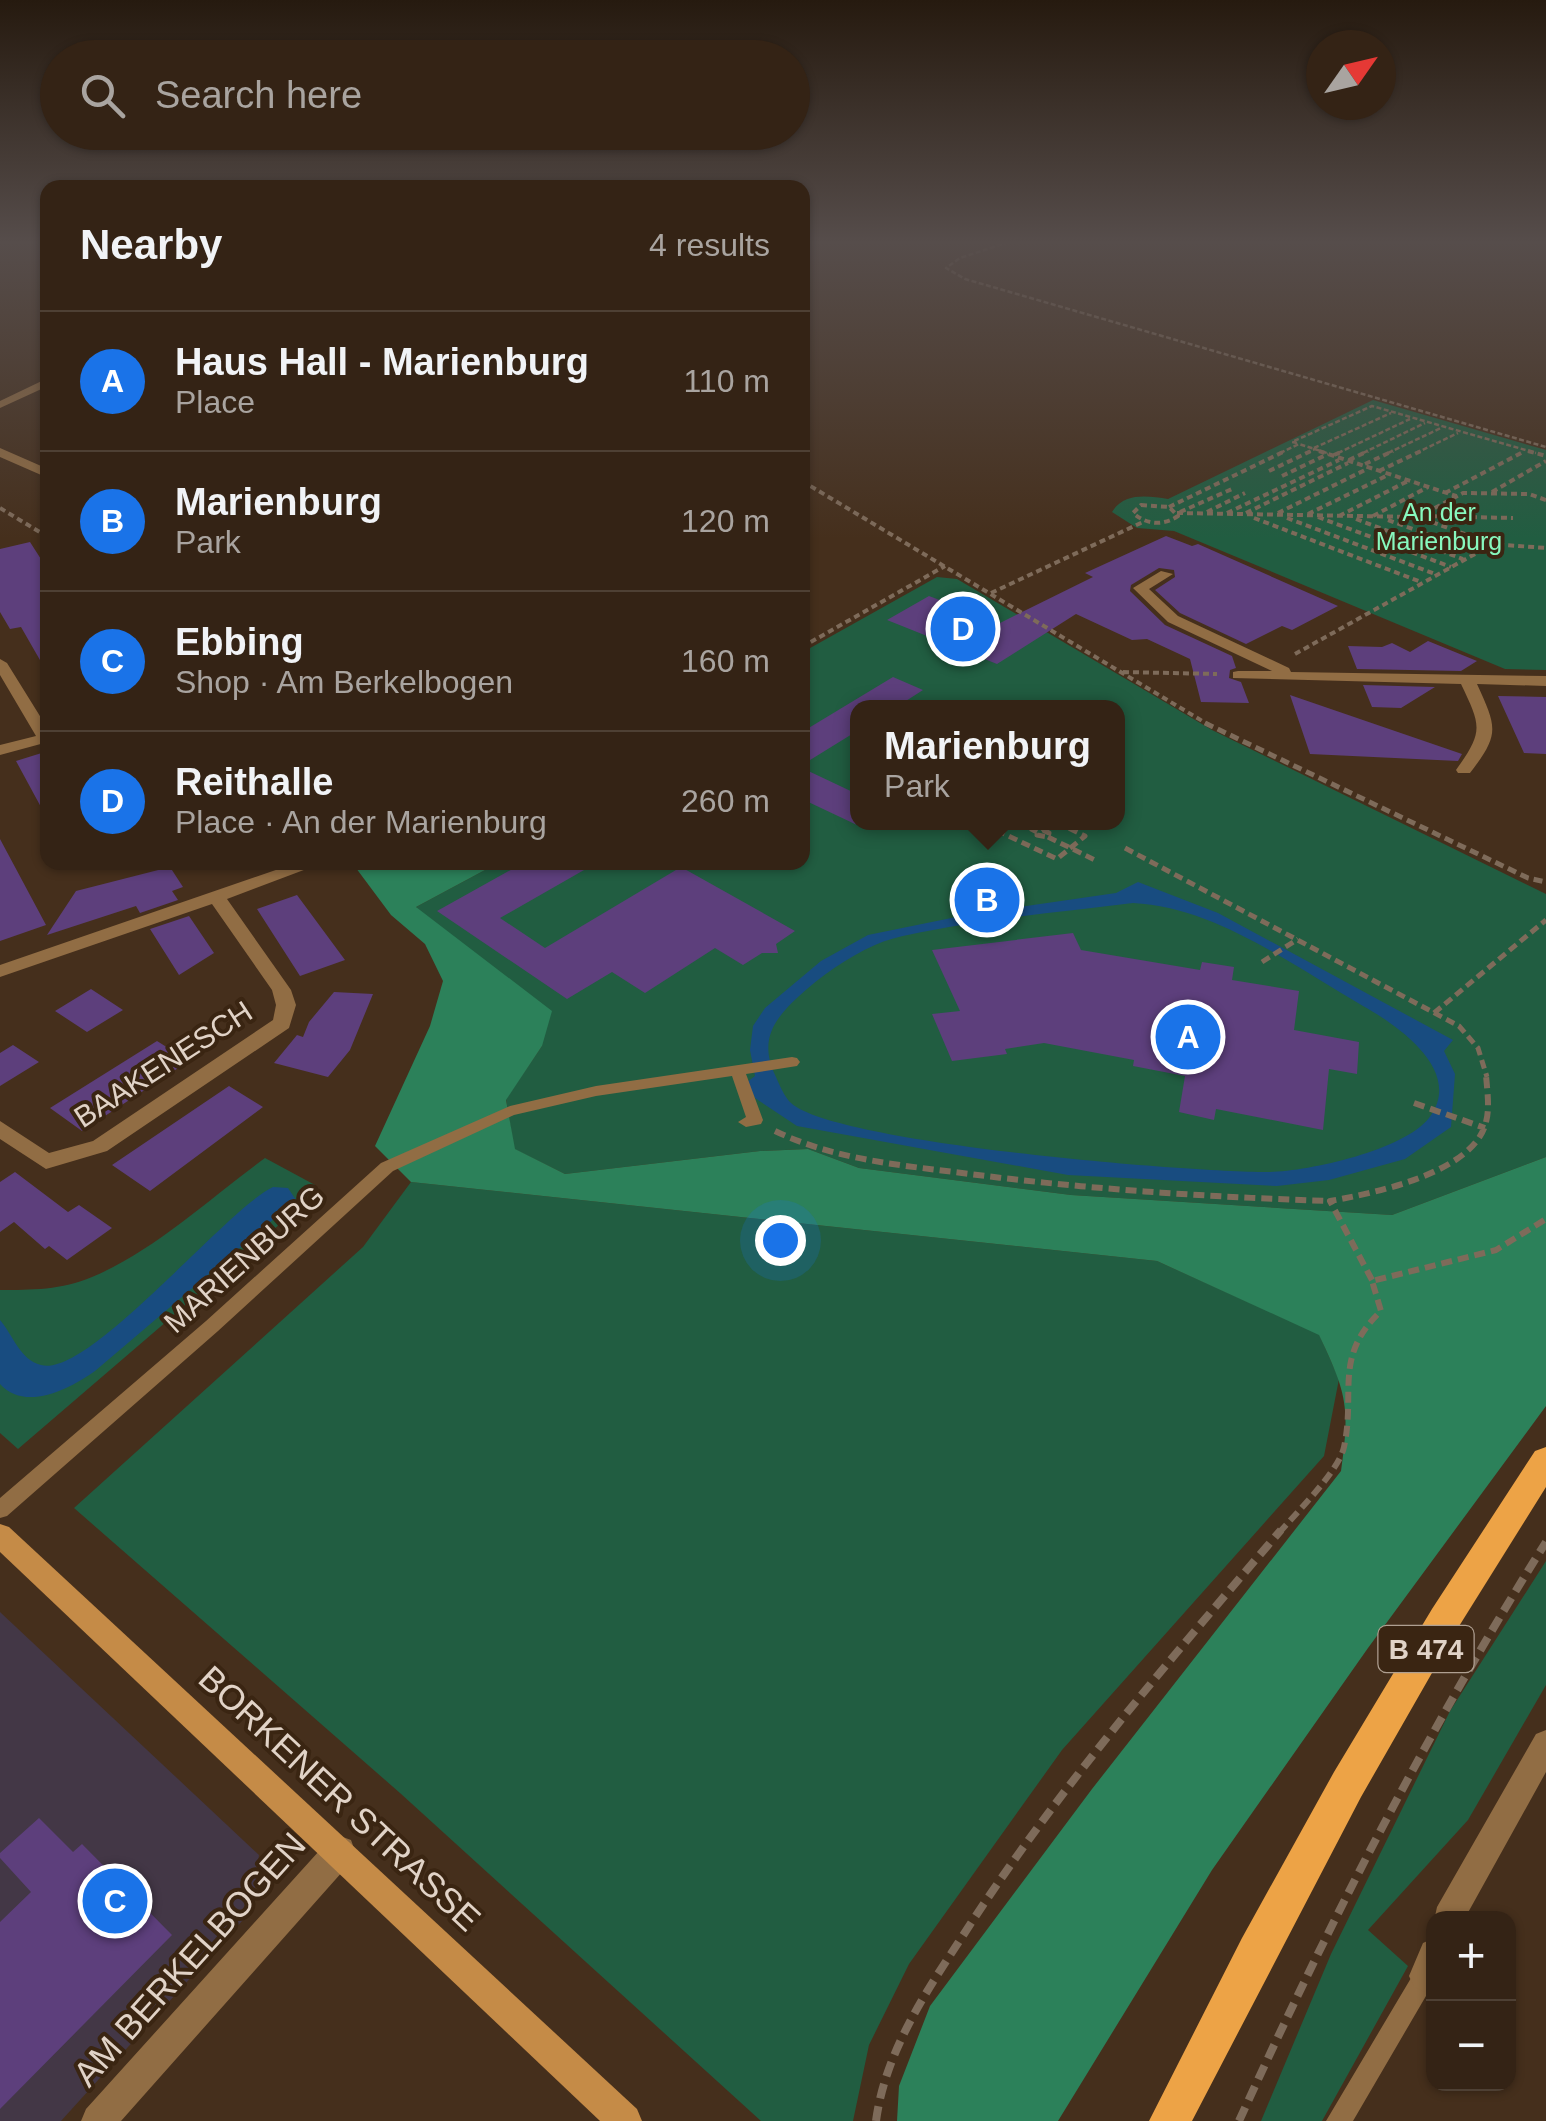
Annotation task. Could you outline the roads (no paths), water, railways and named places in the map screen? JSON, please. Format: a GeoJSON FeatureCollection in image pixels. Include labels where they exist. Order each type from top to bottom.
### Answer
{"type":"FeatureCollection","features":[{"type":"Feature","properties":{"kind":"main road","name":"B 474"},"geometry":{"type":"LineString","coordinates":[[1170,2121],[1414,1670],[1546,1460]]}},
{"type":"Feature","properties":{"kind":"street"},"geometry":{"type":"LineString","coordinates":[[0,405],[40,385]]}},
{"type":"Feature","properties":{"kind":"street"},"geometry":{"type":"LineString","coordinates":[[4,446],[40,469]]}},
{"type":"Feature","properties":{"kind":"street"},"geometry":{"type":"LineString","coordinates":[[1166,574],[1140,588],[1173,620],[1281,669]]}},
{"type":"Feature","properties":{"kind":"street"},"geometry":{"type":"LineString","coordinates":[[1238,675],[1281,669],[1546,682]]}},
{"type":"Feature","properties":{"kind":"street"},"geometry":{"type":"LineString","coordinates":[[2,670],[40,728]]}},
{"type":"Feature","properties":{"kind":"street"},"geometry":{"type":"LineString","coordinates":[[1464,770],[1488,740],[1490,730],[1467,680]]}},
{"type":"Feature","properties":{"kind":"street"},"geometry":{"type":"LineString","coordinates":[[0,750],[40,739]]}},
{"type":"Feature","properties":{"kind":"street"},"geometry":{"type":"LineString","coordinates":[[0,971],[294,870]]}},
{"type":"Feature","properties":{"kind":"street","name":"BAAKENESCH"},"geometry":{"type":"LineString","coordinates":[[0,1128],[46,1161],[100,1146],[282,1023],[286,1005],[281,990],[216,897]]}},
{"type":"Feature","properties":{"kind":"street","name":"BORKENER STRASSE"},"geometry":{"type":"LineString","coordinates":[[0,1535],[625,2121]]}},
{"type":"Feature","properties":{"kind":"street"},"geometry":{"type":"LineString","coordinates":[[1452,1911],[1546,1744]]}},
{"type":"Feature","properties":{"kind":"street","name":"AM BERKELBOGEN"},"geometry":{"type":"LineString","coordinates":[[98,2121],[340,1851]]}},
{"type":"Feature","properties":{"kind":"lane","name":"MARIENBURG"},"geometry":{"type":"LineString","coordinates":[[0,1510],[212,1326],[386,1166],[510,1111],[596,1091],[792,1062]]}},
{"type":"Feature","properties":{"kind":"lane"},"geometry":{"type":"LineString","coordinates":[[744,1069],[751,1121]]}},
{"type":"Feature","properties":{"kind":"lane"},"geometry":{"type":"LineString","coordinates":[[1339,2121],[1426,1970]]}},
{"type":"Feature","properties":{"kind":"water"},"geometry":{"type":"Polygon","coordinates":[[[1138,882],[1218,913],[1453,1040],[1444,1051],[1455,1074],[1451,1127],[1405,1159],[1329,1180],[1277,1186],[1068,1175],[797,1126],[755,1098],[747,1082],[755,1076],[750,1050],[753,1026],[765,1008],[821,961],[868,935],[971,914],[1116,893],[1138,882]],[[1133,903],[972,923],[875,945],[825,975],[798,997],[775,1024],[769,1053],[784,1094],[791,1103],[822,1118],[943,1143],[1230,1171],[1287,1171],[1355,1157],[1399,1140],[1429,1118],[1438,1100],[1439,1083],[1433,1067],[1393,1025],[1253,941],[1194,915],[1133,903]]]}},
{"type":"Feature","properties":{"kind":"water"},"geometry":{"type":"Polygon","coordinates":[[[273,1187],[288,1188],[296,1200],[95,1371],[73,1385],[34,1397],[10,1392],[0,1384],[0,1320],[22,1353],[34,1362],[63,1362],[123,1321],[224,1226],[273,1187]]]}},
{"type":"Feature","properties":{"kind":"place","name":"Reithalle"},"geometry":{"type":"Point","coordinates":[963,629]}},
{"type":"Feature","properties":{"kind":"place","name":"Marienburg"},"geometry":{"type":"Point","coordinates":[987,900]}},
{"type":"Feature","properties":{"kind":"place","name":"Haus Hall - Marienburg"},"geometry":{"type":"Point","coordinates":[1188,1037]}},
{"type":"Feature","properties":{"kind":"place","name":"Ebbing"},"geometry":{"type":"Point","coordinates":[115,1901]}},
{"type":"Feature","properties":{"kind":"park label","name":"An der Marienburg"},"geometry":{"type":"Point","coordinates":[1439,526]}}]}
